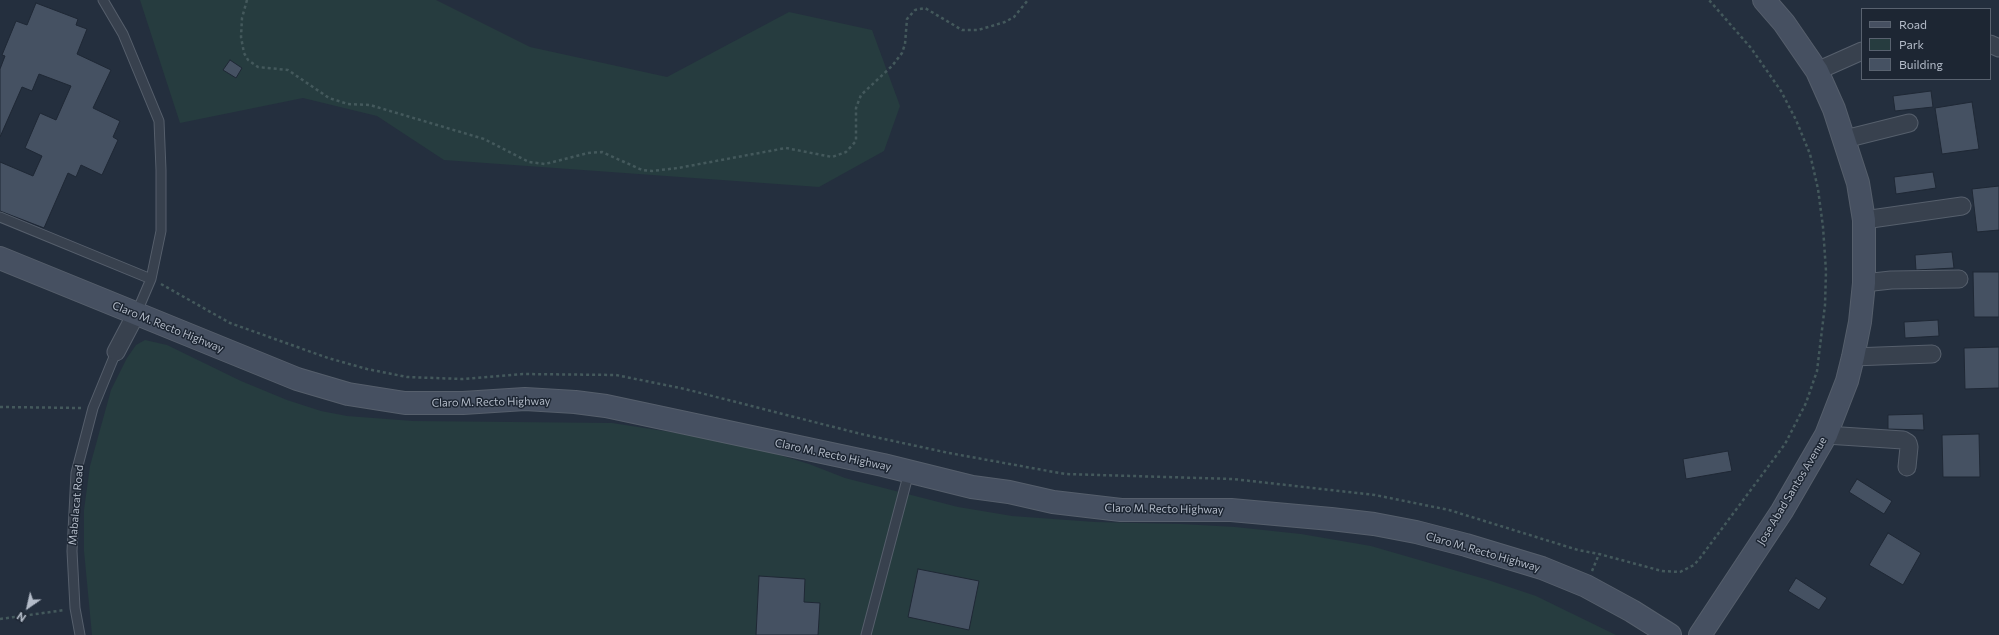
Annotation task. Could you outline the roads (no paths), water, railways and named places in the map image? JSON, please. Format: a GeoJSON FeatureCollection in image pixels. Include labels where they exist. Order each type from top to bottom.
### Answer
{"type":"FeatureCollection","features":[{"type":"Feature","properties":{"kind":"main road","name":"Jose Abad Santos Avenue"},"geometry":{"type":"LineString","coordinates":[[1700,635],[1782,511],[1826,435],[1847,381],[1860,322],[1864,282],[1864,220],[1858,183],[1845,139],[1834,109],[1817,71],[1784,23],[1764,0]]}},
{"type":"Feature","properties":{"kind":"main road","name":"Claro M. Recto Highway"},"geometry":{"type":"LineString","coordinates":[[0,258],[297,379],[348,394],[405,403],[541,400],[606,406],[883,465],[972,487],[1009,492],[1053,502],[1121,510],[1231,510],[1352,521],[1416,532],[1466,545],[1542,568],[1586,586],[1632,611],[1670,635]]}},
{"type":"Feature","properties":{"kind":"street"},"geometry":{"type":"LineString","coordinates":[[1817,71],[1861,51]]}},
{"type":"Feature","properties":{"kind":"street"},"geometry":{"type":"LineString","coordinates":[[1845,139],[1909,124]]}},
{"type":"Feature","properties":{"kind":"street"},"geometry":{"type":"LineString","coordinates":[[1864,220],[1962,206]]}},
{"type":"Feature","properties":{"kind":"street"},"geometry":{"type":"LineString","coordinates":[[1864,282],[1959,278]]}},
{"type":"Feature","properties":{"kind":"street","name":"Mabalacat Road"},"geometry":{"type":"LineString","coordinates":[[116,352],[136,314]]}},
{"type":"Feature","properties":{"kind":"street"},"geometry":{"type":"LineString","coordinates":[[1853,357],[1932,354]]}},
{"type":"Feature","properties":{"kind":"street"},"geometry":{"type":"LineString","coordinates":[[1826,435],[1903,440],[1908,443],[1909,447],[1907,467]]}},
{"type":"Feature","properties":{"kind":"lane"},"geometry":{"type":"LineString","coordinates":[[103,0],[123,34],[159,121],[161,231],[151,279],[136,314]]}},
{"type":"Feature","properties":{"kind":"lane"},"geometry":{"type":"LineString","coordinates":[[0,217],[151,279]]}},
{"type":"Feature","properties":{"kind":"lane","name":"Mabalacat Road"},"geometry":{"type":"LineString","coordinates":[[80,635],[75,608],[72,552],[76,473],[93,408],[116,352]]}},
{"type":"Feature","properties":{"kind":"lane"},"geometry":{"type":"LineString","coordinates":[[866,635],[908,472]]}}]}
